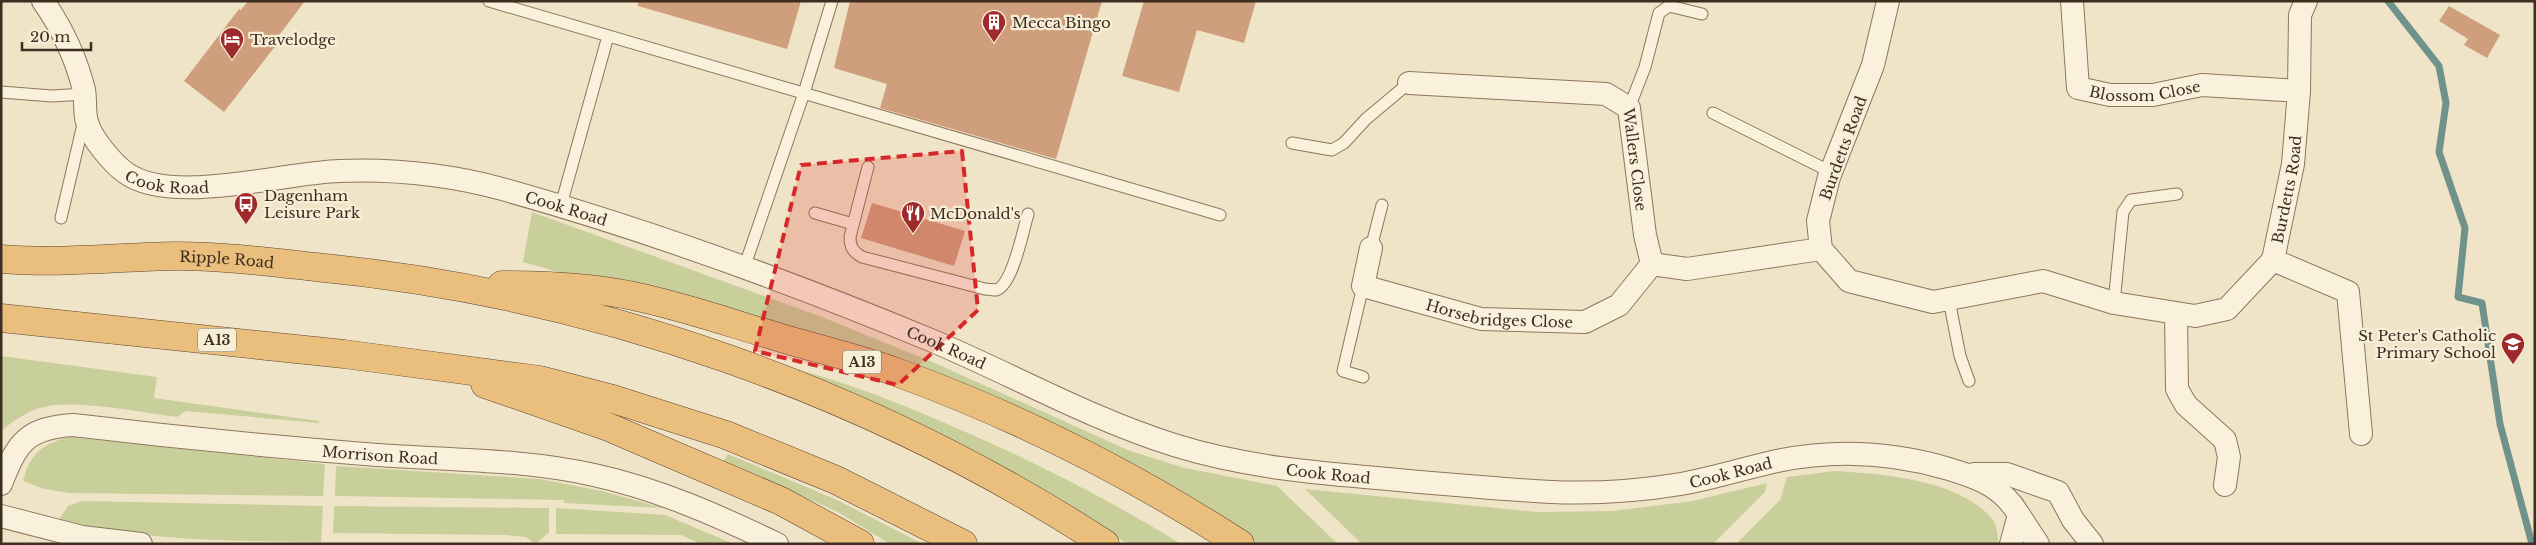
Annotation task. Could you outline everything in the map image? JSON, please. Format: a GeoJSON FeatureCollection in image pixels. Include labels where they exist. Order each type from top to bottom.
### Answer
{"type":"FeatureCollection","features":[{"type":"Feature","properties":{"kind":"highway","name":"Ripple Road"},"geometry":{"type":"LineString","coordinates":[[1,259],[36,262],[179,256],[316,267],[451,284]]}},
{"type":"Feature","properties":{"kind":"highway","name":"A13"},"geometry":{"type":"LineString","coordinates":[[451,284],[636,328],[752,367],[860,411],[998,479],[1106,544]]}},
{"type":"Feature","properties":{"kind":"highway","name":"A13"},"geometry":{"type":"LineString","coordinates":[[451,284],[545,285],[632,296],[698,313],[895,372],[984,407],[1068,446],[1181,506],[1240,544]]}},
{"type":"Feature","properties":{"kind":"highway","name":"A13"},"geometry":{"type":"LineString","coordinates":[[1,318],[344,354],[540,380],[612,399],[726,436],[836,480],[963,544]]}},
{"type":"Feature","properties":{"kind":"highway","name":"A13"},"geometry":{"type":"LineString","coordinates":[[433,366],[606,426],[781,501],[860,544]]}},
{"type":"Feature","properties":{"kind":"street","name":"Cook Road"},"geometry":{"type":"LineString","coordinates":[[44,1],[62,29],[85,94],[85,118],[92,134],[128,175],[158,186],[184,188],[338,171],[404,172],[464,178],[561,205],[744,268],[885,321],[1108,420],[1173,445],[1241,462],[1286,470],[1553,492],[1614,492],[1683,483],[1807,455],[1851,452],[1891,456],[1932,464],[1994,485],[2011,501],[2038,544]]}},
{"type":"Feature","properties":{"kind":"street","name":"Burdetts Road"},"geometry":{"type":"LineString","coordinates":[[1888,1],[1874,65],[1831,172],[1818,220],[1821,249],[1849,281],[1932,302],[2043,280],[2114,302],[2195,316],[2227,310],[2273,260],[2293,164],[2299,91],[2300,15],[2306,1]]}},
{"type":"Feature","properties":{"kind":"street","name":"Blossom Close"},"geometry":{"type":"LineString","coordinates":[[2072,1],[2078,88],[2110,95],[2153,96],[2202,84],[2299,91]]}},
{"type":"Feature","properties":{"kind":"street","name":"Wallers Close"},"geometry":{"type":"LineString","coordinates":[[1409,83],[1606,94],[1629,108],[1645,235],[1652,264]]}},
{"type":"Feature","properties":{"kind":"street"},"geometry":{"type":"LineString","coordinates":[[1363,286],[1371,248]]}},
{"type":"Feature","properties":{"kind":"street"},"geometry":{"type":"LineString","coordinates":[[1652,264],[1687,269],[1821,249]]}},
{"type":"Feature","properties":{"kind":"street"},"geometry":{"type":"LineString","coordinates":[[2273,260],[2348,292],[2362,434]]}},
{"type":"Feature","properties":{"kind":"street","name":"Horsebridges Close"},"geometry":{"type":"LineString","coordinates":[[1363,286],[1481,319],[1585,322],[1620,305],[1652,264]]}},
{"type":"Feature","properties":{"kind":"street"},"geometry":{"type":"LineString","coordinates":[[2176,314],[2177,389],[2186,404],[2225,440],[2230,457],[2225,485]]}},
{"type":"Feature","properties":{"kind":"street","name":"Morrison Road"},"geometry":{"type":"LineString","coordinates":[[1,484],[12,454],[23,442],[36,433],[53,426],[72,425],[202,440],[520,465],[594,475],[662,495],[724,518],[778,544]]}},
{"type":"Feature","properties":{"kind":"street","name":"Cook Road"},"geometry":{"type":"LineString","coordinates":[[1965,474],[2007,474],[2058,492],[2073,520],[2092,544]]}},
{"type":"Feature","properties":{"kind":"street"},"geometry":{"type":"LineString","coordinates":[[2011,544],[2019,515]]}},
{"type":"Feature","properties":{"kind":"street"},"geometry":{"type":"LineString","coordinates":[[1,516],[82,537],[141,544]]}},
{"type":"Feature","properties":{"kind":"street"},"geometry":{"type":"LineString","coordinates":[[2070,544],[2073,520]]}},
{"type":"Feature","properties":{"kind":"lane"},"geometry":{"type":"LineString","coordinates":[[489,1],[1220,216]]}},
{"type":"Feature","properties":{"kind":"lane"},"geometry":{"type":"LineString","coordinates":[[744,268],[804,93],[832,1]]}},
{"type":"Feature","properties":{"kind":"lane"},"geometry":{"type":"LineString","coordinates":[[1629,108],[1645,67],[1660,13],[1669,6],[1702,14]]}},
{"type":"Feature","properties":{"kind":"lane"},"geometry":{"type":"LineString","coordinates":[[561,205],[608,36]]}},
{"type":"Feature","properties":{"kind":"lane"},"geometry":{"type":"LineString","coordinates":[[1292,143],[1332,150],[1344,143],[1366,119],[1409,83]]}},
{"type":"Feature","properties":{"kind":"lane"},"geometry":{"type":"LineString","coordinates":[[1,92],[52,96],[85,94]]}},
{"type":"Feature","properties":{"kind":"lane"},"geometry":{"type":"LineString","coordinates":[[1713,114],[1831,172]]}},
{"type":"Feature","properties":{"kind":"lane"},"geometry":{"type":"LineString","coordinates":[[61,218],[85,118]]}},
{"type":"Feature","properties":{"kind":"lane"},"geometry":{"type":"LineString","coordinates":[[868,167],[853,224],[850,245],[854,253],[862,257],[984,289],[997,290],[1005,284],[1012,270],[1028,214]]}},
{"type":"Feature","properties":{"kind":"lane"},"geometry":{"type":"LineString","coordinates":[[2114,302],[2123,212],[2131,200],[2177,194]]}},
{"type":"Feature","properties":{"kind":"lane"},"geometry":{"type":"LineString","coordinates":[[1371,248],[1382,205]]}},
{"type":"Feature","properties":{"kind":"lane"},"geometry":{"type":"LineString","coordinates":[[815,213],[853,224]]}},
{"type":"Feature","properties":{"kind":"lane"},"geometry":{"type":"LineString","coordinates":[[1362,377],[1343,371],[1363,286]]}},
{"type":"Feature","properties":{"kind":"lane"},"geometry":{"type":"LineString","coordinates":[[1949,300],[1960,356],[1969,381]]}},
{"type":"Feature","properties":{"kind":"highlighted area"},"geometry":{"type":"Polygon","coordinates":[[[962,151],[978,310],[898,385],[755,351],[801,165],[962,151]]]}},
{"type":"Feature","properties":{"kind":"green space"},"geometry":{"type":"Polygon","coordinates":[[[532,212],[822,317],[935,363],[1130,451],[1185,468],[1277,486],[1338,544],[1248,544],[821,346],[523,262],[532,212]]]}},
{"type":"Feature","properties":{"kind":"green space"},"geometry":{"type":"Polygon","coordinates":[[[1,356],[157,377],[154,398],[319,421],[319,423],[186,411],[177,417],[110,407],[58,405],[44,407],[27,413],[1,431],[1,356]]]}},
{"type":"Feature","properties":{"kind":"green space"},"geometry":{"type":"Polygon","coordinates":[[[770,361],[871,393],[951,425],[1030,461],[1107,501],[1181,544],[1128,544],[1008,470],[770,361]]]}},
{"type":"Feature","properties":{"kind":"green space"},"geometry":{"type":"Polygon","coordinates":[[[69,437],[325,464],[323,496],[69,493],[44,489],[23,481],[29,464],[44,447],[69,437]]]}},
{"type":"Feature","properties":{"kind":"green space"},"geometry":{"type":"Polygon","coordinates":[[[728,454],[837,500],[923,544],[890,544],[838,512],[723,461],[728,454]]]}},
{"type":"Feature","properties":{"kind":"green space"},"geometry":{"type":"Polygon","coordinates":[[[336,466],[540,479],[602,491],[663,508],[564,503],[564,500],[335,496],[336,466]]]}},
{"type":"Feature","properties":{"kind":"green space"},"geometry":{"type":"Polygon","coordinates":[[[1835,471],[1874,474],[1917,481],[1956,493],[1974,503],[1992,518],[1998,536],[1998,544],[1736,544],[1780,500],[1787,477],[1835,471]]]}},
{"type":"Feature","properties":{"kind":"green space"},"geometry":{"type":"Polygon","coordinates":[[[1767,483],[1765,492],[1713,544],[1362,544],[1305,489],[1537,512],[1613,511],[1693,501],[1767,483]]]}},
{"type":"Feature","properties":{"kind":"green space"},"geometry":{"type":"Polygon","coordinates":[[[82,501],[323,506],[321,542],[189,539],[123,533],[58,521],[68,506],[82,501]]]}},
{"type":"Feature","properties":{"kind":"green space"},"geometry":{"type":"Polygon","coordinates":[[[334,506],[549,508],[549,532],[536,544],[525,537],[506,535],[333,533],[334,506]]]}},
{"type":"Feature","properties":{"kind":"green space"},"geometry":{"type":"Polygon","coordinates":[[[556,508],[665,515],[734,544],[701,544],[681,535],[556,534],[556,508]]]}},
{"type":"Feature","properties":{"kind":"building","name":"Travelodge"},"geometry":{"type":"Polygon","coordinates":[[[248,1],[305,1],[277,38],[280,40],[224,112],[184,81],[239,9],[241,10],[248,1]]]}},
{"type":"Feature","properties":{"kind":"building"},"geometry":{"type":"Polygon","coordinates":[[[638,1],[801,1],[787,49],[638,6],[638,1]]]}},
{"type":"Feature","properties":{"kind":"building","name":"Mecca Bingo"},"geometry":{"type":"Polygon","coordinates":[[[850,1],[1102,1],[1056,159],[880,108],[887,84],[834,68],[850,1]]]}},
{"type":"Feature","properties":{"kind":"building"},"geometry":{"type":"Polygon","coordinates":[[[1144,1],[1256,1],[1244,43],[1197,30],[1179,92],[1122,76],[1144,1]]]}},
{"type":"Feature","properties":{"kind":"building"},"geometry":{"type":"Polygon","coordinates":[[[2449,6],[2500,35],[2487,58],[2464,45],[2468,39],[2439,21],[2449,6]]]}},
{"type":"Feature","properties":{"kind":"building","name":"McDonald's"},"geometry":{"type":"Polygon","coordinates":[[[872,203],[965,231],[954,266],[861,238],[872,203]]]}},
{"type":"Feature","properties":{"kind":"waterway"},"geometry":{"type":"LineString","coordinates":[[2388,1],[2439,66],[2446,103],[2439,152],[2465,228],[2458,297],[2482,303],[2500,424],[2532,544]]}},
{"type":"Feature","properties":{"kind":"place","name":"Mecca Bingo"},"geometry":{"type":"Point","coordinates":[994,43]}},
{"type":"Feature","properties":{"kind":"place","name":"Travelodge"},"geometry":{"type":"Point","coordinates":[232,60]}},
{"type":"Feature","properties":{"kind":"place","name":"Dagenham Leisure Park"},"geometry":{"type":"Point","coordinates":[246,225]}},
{"type":"Feature","properties":{"kind":"place","name":"McDonald's"},"geometry":{"type":"Point","coordinates":[913,234]}},
{"type":"Feature","properties":{"kind":"place","name":"St Peter's Catholic Primary School"},"geometry":{"type":"Point","coordinates":[2513,365]}}]}
